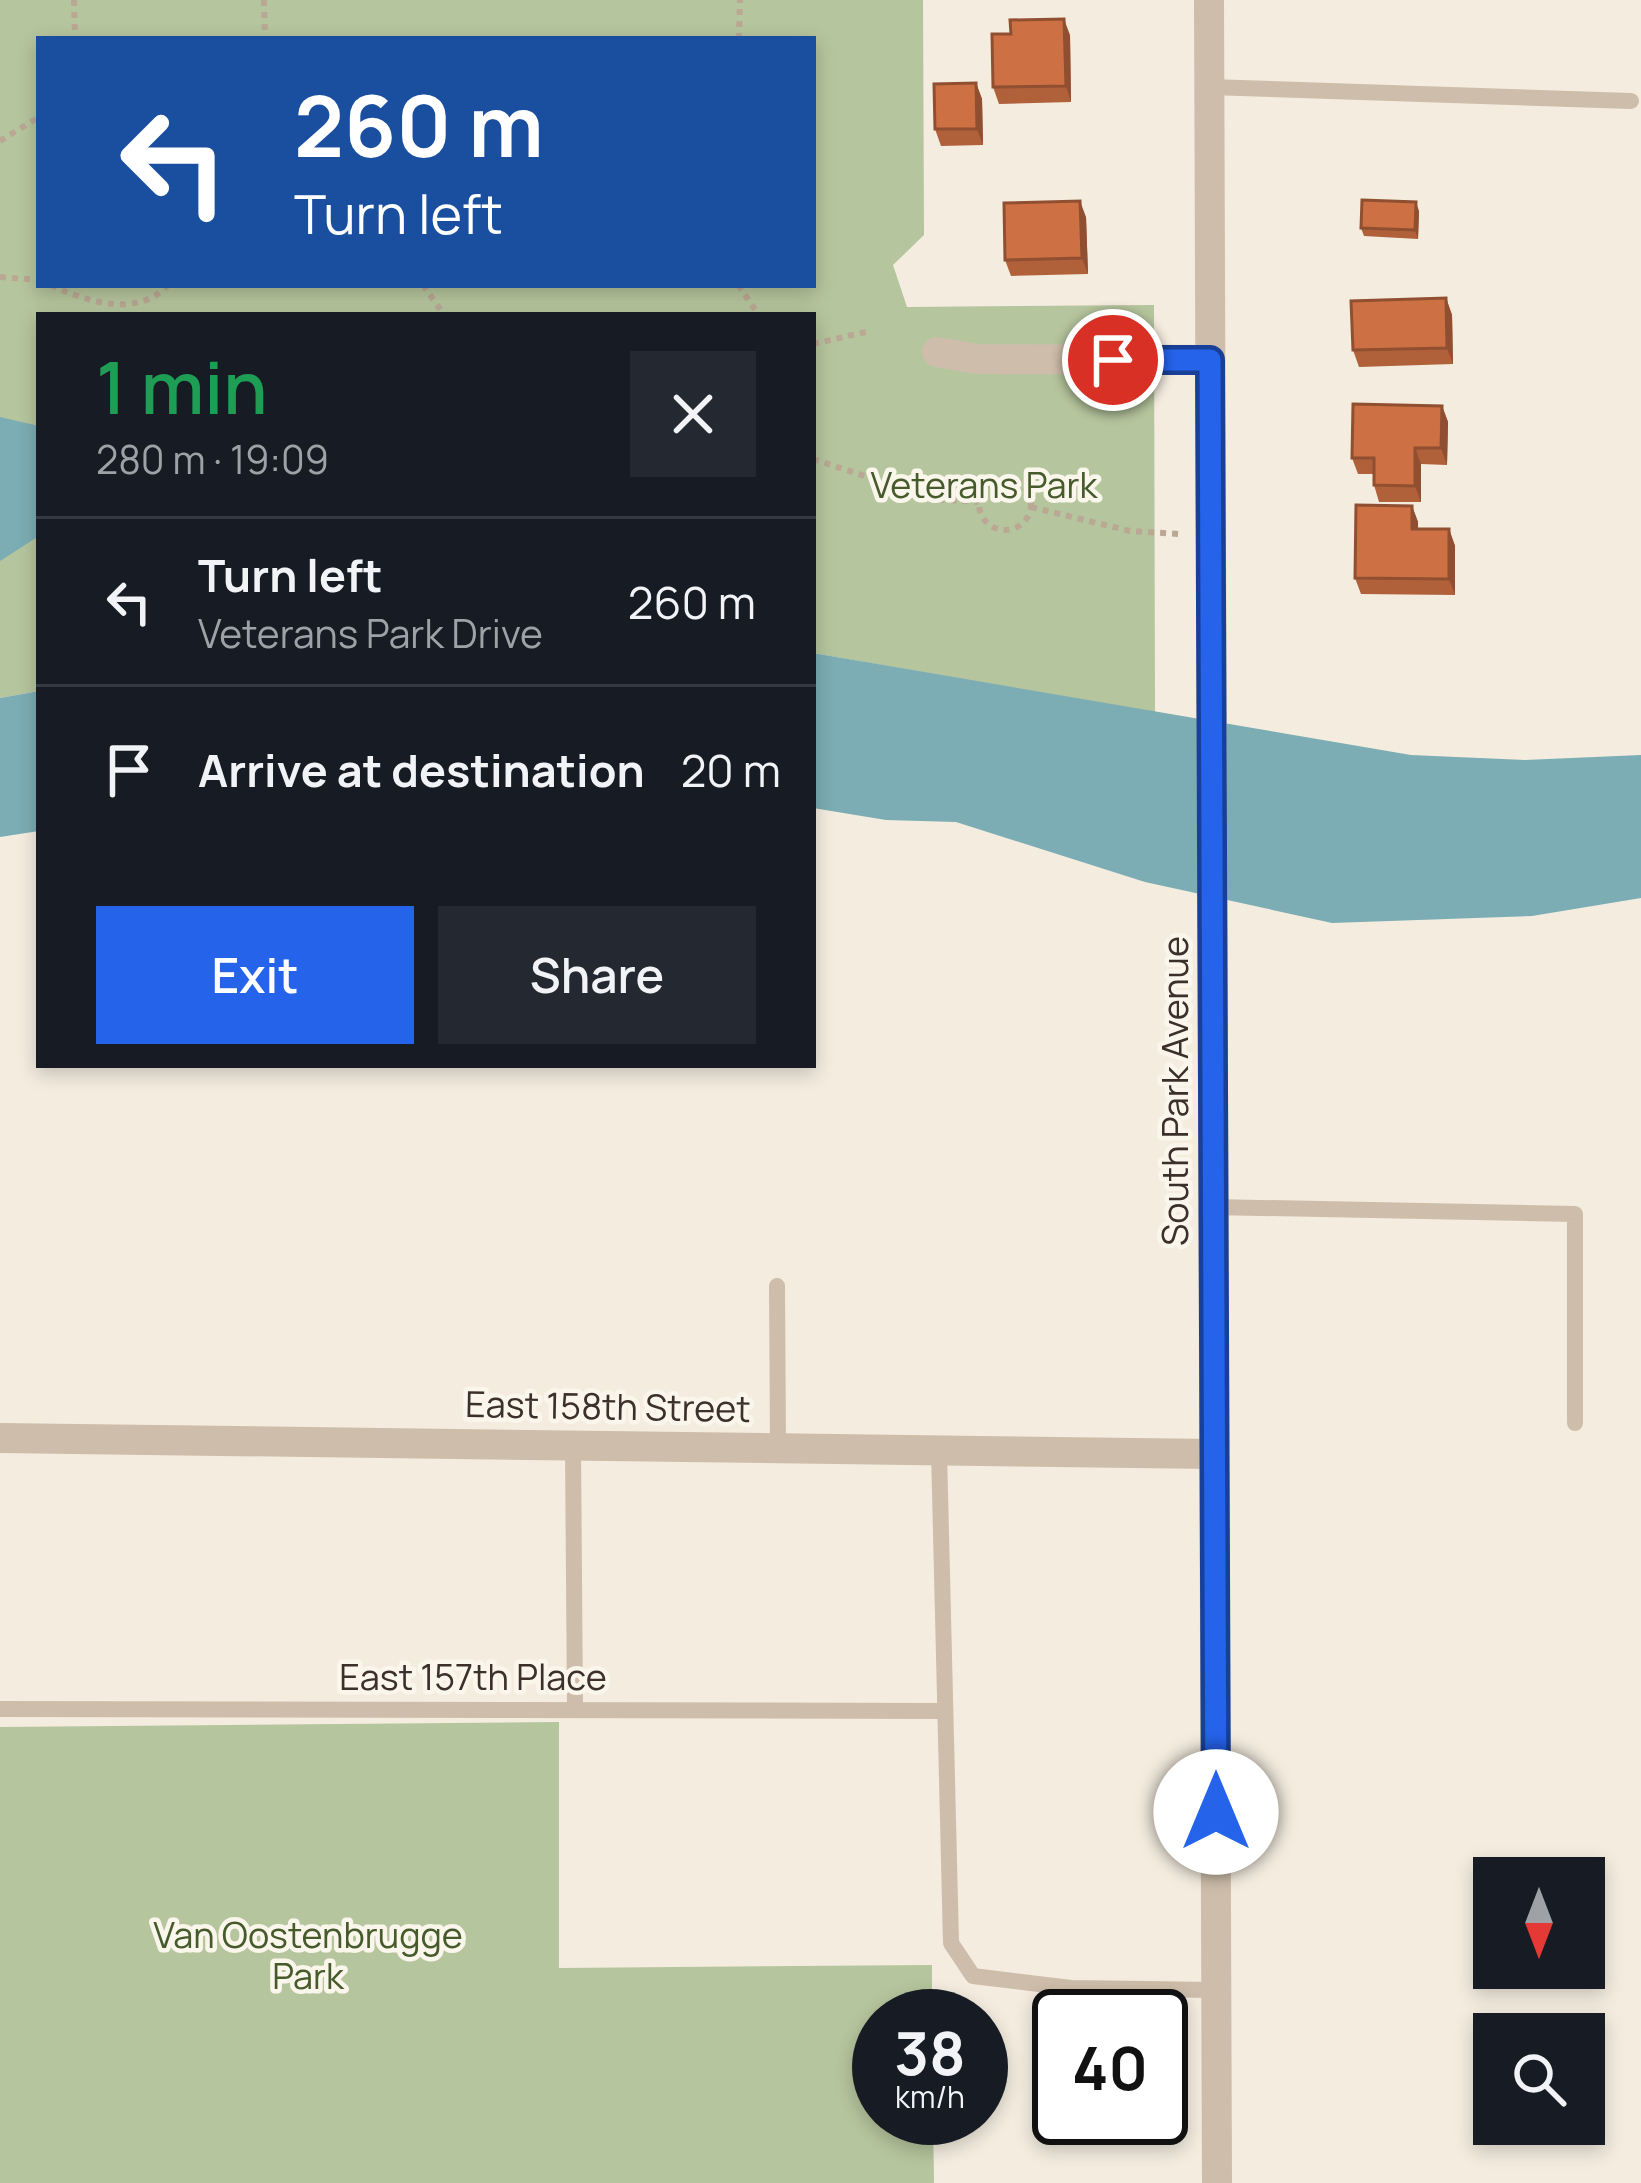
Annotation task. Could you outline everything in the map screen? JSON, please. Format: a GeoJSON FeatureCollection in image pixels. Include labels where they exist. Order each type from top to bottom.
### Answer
{"type":"FeatureCollection","features":[{"type":"Feature","properties":{"kind":"street","name":"South Park Avenue"},"geometry":{"type":"LineString","coordinates":[[1209,0],[1217,2183]]}},
{"type":"Feature","properties":{"kind":"street"},"geometry":{"type":"LineString","coordinates":[[937,352],[977,359],[1210,360]]}},
{"type":"Feature","properties":{"kind":"street","name":"East 158th Street"},"geometry":{"type":"LineString","coordinates":[[0,1438],[1214,1454]]}},
{"type":"Feature","properties":{"kind":"lane"},"geometry":{"type":"LineString","coordinates":[[1209,87],[1638,101]]}},
{"type":"Feature","properties":{"kind":"lane"},"geometry":{"type":"LineString","coordinates":[[1213,1207],[1575,1214],[1575,1423]]}},
{"type":"Feature","properties":{"kind":"lane"},"geometry":{"type":"LineString","coordinates":[[777,1286],[778,1447]]}},
{"type":"Feature","properties":{"kind":"lane"},"geometry":{"type":"LineString","coordinates":[[573,1446],[575,1709]]}},
{"type":"Feature","properties":{"kind":"lane"},"geometry":{"type":"LineString","coordinates":[[939,1451],[951,1943],[973,1976],[1071,1988],[1216,1990]]}},
{"type":"Feature","properties":{"kind":"lane","name":"East 157th Place"},"geometry":{"type":"LineString","coordinates":[[0,1709],[945,1711]]}},
{"type":"Feature","properties":{"kind":"path"},"geometry":{"type":"LineString","coordinates":[[74,0],[75,36]]}},
{"type":"Feature","properties":{"kind":"path"},"geometry":{"type":"LineString","coordinates":[[264,0],[265,36]]}},
{"type":"Feature","properties":{"kind":"path"},"geometry":{"type":"LineString","coordinates":[[739,36],[740,0]]}},
{"type":"Feature","properties":{"kind":"path"},"geometry":{"type":"LineString","coordinates":[[0,141],[36,119]]}},
{"type":"Feature","properties":{"kind":"path"},"geometry":{"type":"LineString","coordinates":[[0,277],[36,280]]}},
{"type":"Feature","properties":{"kind":"path"},"geometry":{"type":"LineString","coordinates":[[59,288],[102,304],[145,299],[163,288]]}},
{"type":"Feature","properties":{"kind":"path"},"geometry":{"type":"LineString","coordinates":[[816,343],[870,331]]}},
{"type":"Feature","properties":{"kind":"path"},"geometry":{"type":"LineString","coordinates":[[816,460],[934,499],[978,502]]}},
{"type":"Feature","properties":{"kind":"path"},"geometry":{"type":"LineString","coordinates":[[1007,478],[1022,484],[1031,507],[1016,528],[998,530],[983,520],[978,502],[991,481],[1007,478]]}},
{"type":"Feature","properties":{"kind":"path"},"geometry":{"type":"LineString","coordinates":[[1031,507],[1145,533],[1210,535]]}},
{"type":"Feature","properties":{"kind":"green space","name":"Veterans Park"},"geometry":{"type":"Polygon","coordinates":[[[0,0],[923,0],[924,235],[893,265],[907,307],[1154,305],[1155,713],[816,654],[816,312],[36,312],[36,692],[0,698],[0,0]]]}},
{"type":"Feature","properties":{"kind":"green space","name":"Van Oostenbrugge Park"},"geometry":{"type":"Polygon","coordinates":[[[559,1722],[559,1968],[932,1965],[932,1989],[852,1989],[852,2145],[933,2145],[934,2183],[0,2183],[0,1727],[559,1722]]]}},
{"type":"Feature","properties":{"kind":"water"},"geometry":{"type":"Polygon","coordinates":[[[0,417],[36,425],[36,538],[0,561],[0,417]]]}},
{"type":"Feature","properties":{"kind":"water"},"geometry":{"type":"Polygon","coordinates":[[[816,654],[1411,755],[1525,760],[1641,755],[1641,898],[1532,916],[1332,923],[1145,882],[956,822],[886,820],[816,808],[816,654]]]}},
{"type":"Feature","properties":{"kind":"water"},"geometry":{"type":"Polygon","coordinates":[[[36,692],[36,831],[0,837],[0,698],[36,692]]]}},
{"type":"Feature","properties":{"kind":"building"},"geometry":{"type":"Polygon","coordinates":[[[1064,19],[1066,86],[993,87],[992,34],[1011,34],[1010,20],[1064,19]]]}},
{"type":"Feature","properties":{"kind":"building"},"geometry":{"type":"Polygon","coordinates":[[[976,83],[977,129],[935,129],[934,84],[976,83]]]}},
{"type":"Feature","properties":{"kind":"building"},"geometry":{"type":"Polygon","coordinates":[[[1362,200],[1416,202],[1415,230],[1361,228],[1362,200]]]}},
{"type":"Feature","properties":{"kind":"building"},"geometry":{"type":"Polygon","coordinates":[[[1080,201],[1082,258],[1005,260],[1004,203],[1080,201]]]}},
{"type":"Feature","properties":{"kind":"building"},"geometry":{"type":"Polygon","coordinates":[[[1446,298],[1447,348],[1353,350],[1351,301],[1446,298]]]}},
{"type":"Feature","properties":{"kind":"building"},"geometry":{"type":"Polygon","coordinates":[[[1353,404],[1442,406],[1441,448],[1415,448],[1415,486],[1374,485],[1374,458],[1352,458],[1353,404]]]}},
{"type":"Feature","properties":{"kind":"building"},"geometry":{"type":"Polygon","coordinates":[[[1356,505],[1412,506],[1412,529],[1449,529],[1449,579],[1355,578],[1356,505]]]}},
{"type":"Feature","properties":{"kind":"route"},"geometry":{"type":"LineString","coordinates":[[1113,360],[1210,360],[1216,1812]]}}]}
